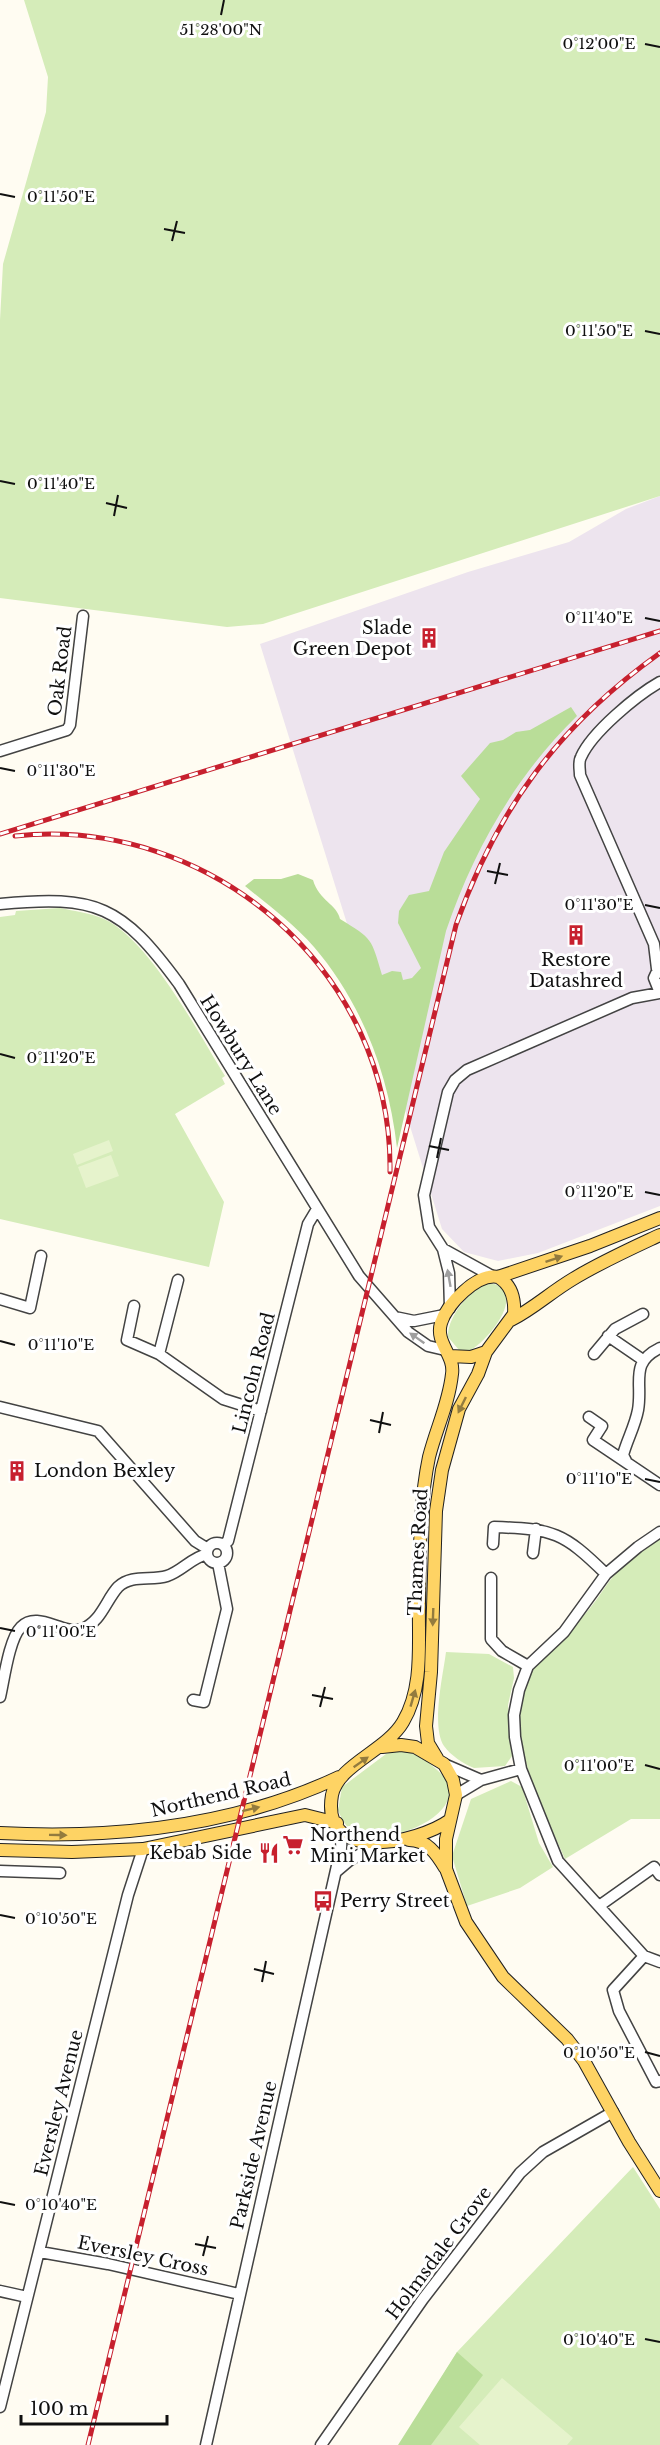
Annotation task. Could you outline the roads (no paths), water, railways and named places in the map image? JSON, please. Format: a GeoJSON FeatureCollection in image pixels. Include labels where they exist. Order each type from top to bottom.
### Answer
{"type":"FeatureCollection","features":[{"type":"Feature","properties":{"kind":"main road"},"geometry":{"type":"LineString","coordinates":[[447,1312],[478,1281],[590,1246],[660,1218]]}},
{"type":"Feature","properties":{"kind":"main road","name":"Thames Road"},"geometry":{"type":"LineString","coordinates":[[456,1795],[453,1780],[428,1743],[426,1733],[431,1672],[436,1511],[445,1450],[451,1430],[486,1352],[511,1320],[527,1312],[573,1279],[660,1235]]}},
{"type":"Feature","properties":{"kind":"main road"},"geometry":{"type":"LineString","coordinates":[[495,1277],[508,1285],[514,1299],[511,1320]]}},
{"type":"Feature","properties":{"kind":"main road","name":"Thames Road"},"geometry":{"type":"LineString","coordinates":[[339,1777],[382,1747],[402,1724],[416,1693],[422,1504],[430,1456],[451,1384],[453,1366],[440,1334],[447,1312]]}},
{"type":"Feature","properties":{"kind":"main road"},"geometry":{"type":"LineString","coordinates":[[448,1353],[471,1358],[486,1352]]}},
{"type":"Feature","properties":{"kind":"main road"},"geometry":{"type":"LineString","coordinates":[[382,1747],[401,1745],[415,1747],[441,1761]]}},
{"type":"Feature","properties":{"kind":"main road"},"geometry":{"type":"LineString","coordinates":[[339,1777],[332,1803],[339,1827],[364,1843],[379,1844],[412,1839],[424,1843],[435,1853],[446,1869],[466,1922],[487,1957],[503,1977],[567,2039],[596,2080],[660,2191]]}},
{"type":"Feature","properties":{"kind":"main road","name":"Northend Road"},"geometry":{"type":"LineString","coordinates":[[0,1833],[78,1835],[154,1830],[197,1823],[288,1800],[339,1777]]}},
{"type":"Feature","properties":{"kind":"main road"},"geometry":{"type":"LineString","coordinates":[[446,1869],[445,1848],[456,1795]]}},
{"type":"Feature","properties":{"kind":"main road","name":"Northend Road"},"geometry":{"type":"LineString","coordinates":[[0,1850],[72,1852],[143,1849],[305,1815],[339,1827]]}},
{"type":"Feature","properties":{"kind":"main road"},"geometry":{"type":"LineString","coordinates":[[400,1841],[434,1830],[450,1820]]}},
{"type":"Feature","properties":{"kind":"street","name":"Oak Road"},"geometry":{"type":"LineString","coordinates":[[0,751],[67,730],[70,725],[83,616]]}},
{"type":"Feature","properties":{"kind":"street"},"geometry":{"type":"LineString","coordinates":[[395,1317],[414,1321],[447,1312],[451,1285],[443,1249],[429,1227],[424,1195],[448,1092],[455,1080],[467,1070],[632,998],[660,993],[657,946],[580,775],[579,759],[587,746],[618,715],[646,690],[660,682]]}},
{"type":"Feature","properties":{"kind":"street","name":"Howbury Lane"},"geometry":{"type":"LineString","coordinates":[[0,904],[50,900],[98,907],[129,926],[157,954],[179,984],[359,1276],[408,1332],[428,1346],[448,1353]]}},
{"type":"Feature","properties":{"kind":"street"},"geometry":{"type":"LineString","coordinates":[[632,998],[657,971]]}},
{"type":"Feature","properties":{"kind":"street","name":"Lincoln Road"},"geometry":{"type":"LineString","coordinates":[[218,1563],[226,1557],[223,1545],[228,1541],[309,1224],[317,1209]]}},
{"type":"Feature","properties":{"kind":"street"},"geometry":{"type":"LineString","coordinates":[[443,1249],[495,1277]]}},
{"type":"Feature","properties":{"kind":"street"},"geometry":{"type":"LineString","coordinates":[[0,1299],[30,1308],[41,1256]]}},
{"type":"Feature","properties":{"kind":"street"},"geometry":{"type":"LineString","coordinates":[[159,1354],[178,1280]]}},
{"type":"Feature","properties":{"kind":"street"},"geometry":{"type":"LineString","coordinates":[[134,1306],[127,1341],[159,1354],[223,1399],[261,1411]]}},
{"type":"Feature","properties":{"kind":"street"},"geometry":{"type":"LineString","coordinates":[[594,1354],[615,1329],[643,1314]]}},
{"type":"Feature","properties":{"kind":"street"},"geometry":{"type":"LineString","coordinates":[[608,1336],[643,1360]]}},
{"type":"Feature","properties":{"kind":"street"},"geometry":{"type":"LineString","coordinates":[[626,1461],[623,1455],[637,1414],[638,1372],[643,1360],[660,1348]]}},
{"type":"Feature","properties":{"kind":"street"},"geometry":{"type":"LineString","coordinates":[[0,1407],[98,1431],[207,1552],[212,1562],[218,1563],[227,1609],[204,1702],[193,1700]]}},
{"type":"Feature","properties":{"kind":"street"},"geometry":{"type":"LineString","coordinates":[[589,1418],[602,1426],[593,1440],[660,1485]]}},
{"type":"Feature","properties":{"kind":"street"},"geometry":{"type":"LineString","coordinates":[[493,1545],[494,1527],[536,1529],[573,1542],[606,1574]]}},
{"type":"Feature","properties":{"kind":"street"},"geometry":{"type":"LineString","coordinates":[[533,1553],[536,1529]]}},
{"type":"Feature","properties":{"kind":"street"},"geometry":{"type":"LineString","coordinates":[[660,1532],[606,1574],[564,1632],[528,1666],[519,1690],[514,1715],[515,1737],[521,1769],[558,1861],[644,1956],[660,1962]]}},
{"type":"Feature","properties":{"kind":"street"},"geometry":{"type":"LineString","coordinates":[[0,1697],[14,1640],[22,1625],[33,1620],[72,1630],[82,1629],[97,1618],[119,1586],[140,1578],[169,1575],[195,1557],[207,1552],[214,1544],[223,1545]]}},
{"type":"Feature","properties":{"kind":"street"},"geometry":{"type":"LineString","coordinates":[[491,1578],[491,1639],[502,1651],[528,1666]]}},
{"type":"Feature","properties":{"kind":"street"},"geometry":{"type":"LineString","coordinates":[[441,1761],[481,1780]]}},
{"type":"Feature","properties":{"kind":"street"},"geometry":{"type":"LineString","coordinates":[[456,1795],[481,1780],[521,1769]]}},
{"type":"Feature","properties":{"kind":"street","name":"Parkside Avenue"},"geometry":{"type":"LineString","coordinates":[[206,2445],[335,1872],[339,1827]]}},
{"type":"Feature","properties":{"kind":"street"},"geometry":{"type":"LineString","coordinates":[[335,1872],[350,1860],[379,1844]]}},
{"type":"Feature","properties":{"kind":"street","name":"Eversley Avenue"},"geometry":{"type":"LineString","coordinates":[[0,2407],[133,1877],[143,1849]]}},
{"type":"Feature","properties":{"kind":"street"},"geometry":{"type":"LineString","coordinates":[[125,1850],[131,1861],[133,1877]]}},
{"type":"Feature","properties":{"kind":"street"},"geometry":{"type":"LineString","coordinates":[[599,1906],[654,1867],[660,1875]]}},
{"type":"Feature","properties":{"kind":"street"},"geometry":{"type":"LineString","coordinates":[[0,1871],[60,1873]]}},
{"type":"Feature","properties":{"kind":"street"},"geometry":{"type":"LineString","coordinates":[[644,1956],[613,1990],[619,2011],[656,2082],[660,2081]]}},
{"type":"Feature","properties":{"kind":"street","name":"Holmsdale Grove"},"geometry":{"type":"LineString","coordinates":[[321,2445],[423,2299],[520,2173],[543,2152],[613,2112]]}},
{"type":"Feature","properties":{"kind":"street","name":"Eversley Cross"},"geometry":{"type":"LineString","coordinates":[[40,2252],[131,2268],[239,2294]]}},
{"type":"Feature","properties":{"kind":"street"},"geometry":{"type":"LineString","coordinates":[[0,2290],[27,2297]]}},
{"type":"Feature","properties":{"kind":"railway"},"geometry":{"type":"LineString","coordinates":[[0,834],[660,631]]}},
{"type":"Feature","properties":{"kind":"railway"},"geometry":{"type":"LineString","coordinates":[[88,2445],[456,925],[472,883],[491,844],[512,807],[536,772],[591,710],[660,653]]}},
{"type":"Feature","properties":{"kind":"railway"},"geometry":{"type":"LineString","coordinates":[[15,836],[88,836],[157,852],[221,880],[277,921],[324,972],[360,1032],[383,1099],[390,1172]]}},
{"type":"Feature","properties":{"kind":"place","name":"Slade Green Depot"},"geometry":{"type":"Point","coordinates":[429,638]}},
{"type":"Feature","properties":{"kind":"place","name":"Restore Datashred"},"geometry":{"type":"Point","coordinates":[576,935]}},
{"type":"Feature","properties":{"kind":"place","name":"London Bexley"},"geometry":{"type":"Point","coordinates":[17,1471]}},
{"type":"Feature","properties":{"kind":"place","name":"Northend Mini Market"},"geometry":{"type":"Point","coordinates":[293,1845]}},
{"type":"Feature","properties":{"kind":"place","name":"Kebab Side"},"geometry":{"type":"Point","coordinates":[269,1853]}},
{"type":"Feature","properties":{"kind":"place","name":"Perry Street"},"geometry":{"type":"Point","coordinates":[323,1901]}}]}
